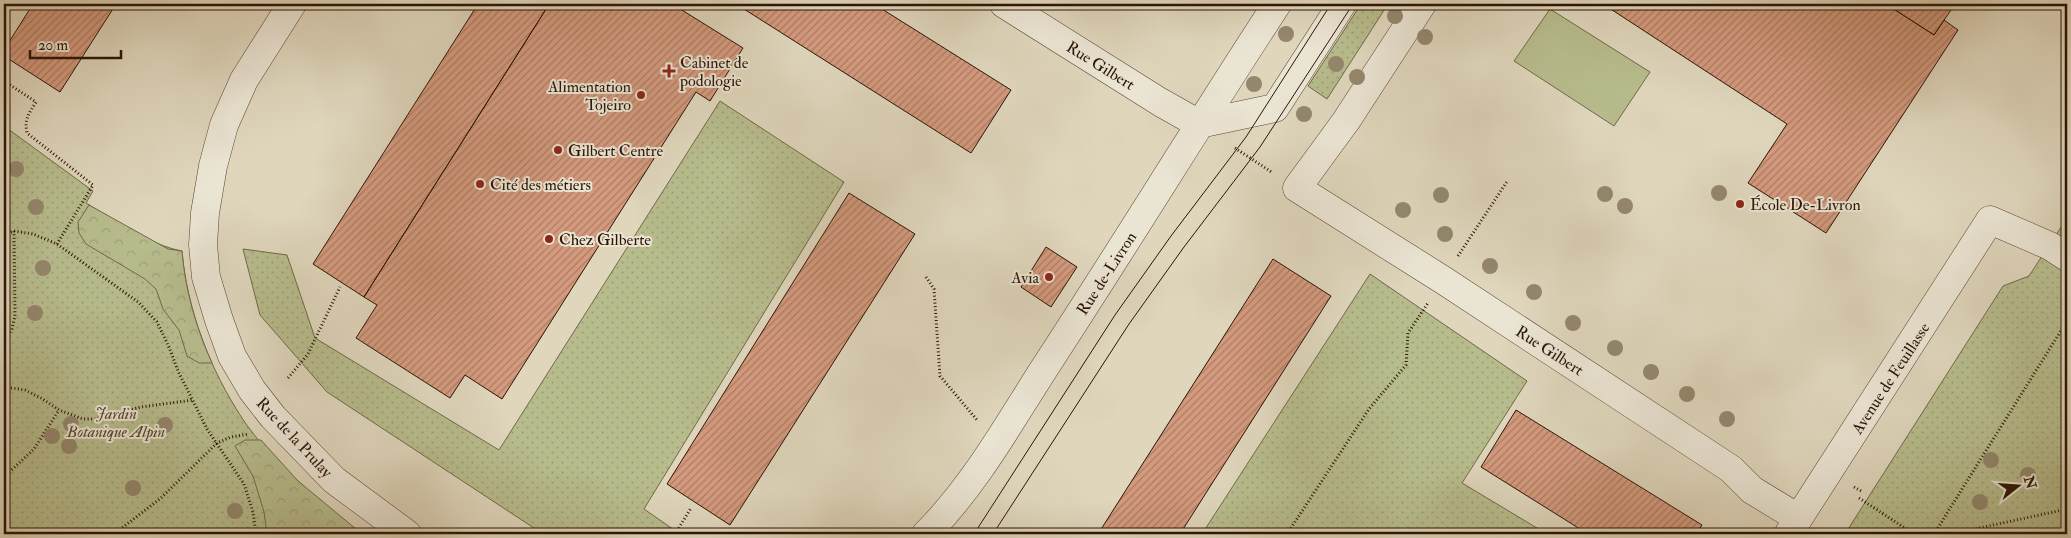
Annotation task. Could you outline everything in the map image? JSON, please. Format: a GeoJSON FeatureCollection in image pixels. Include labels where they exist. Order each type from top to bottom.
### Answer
{"type":"FeatureCollection","features":[{"type":"Feature","properties":{"kind":"street","name":"Rue de la Prulay"},"geometry":{"type":"LineString","coordinates":[[292,4],[244,80],[224,125],[213,166],[205,213],[204,245],[206,276],[232,356],[252,390],[273,416],[334,480],[407,534]]}},
{"type":"Feature","properties":{"kind":"street","name":"Rue Gilbert"},"geometry":{"type":"LineString","coordinates":[[1004,4],[1198,124]]}},
{"type":"Feature","properties":{"kind":"street","name":"Rue de-Livron"},"geometry":{"type":"LineString","coordinates":[[926,534],[945,516],[980,470],[1144,214],[1198,124],[1277,4]]}},
{"type":"Feature","properties":{"kind":"street"},"geometry":{"type":"LineString","coordinates":[[1198,124],[1275,108],[1342,4]]}},
{"type":"Feature","properties":{"kind":"street"},"geometry":{"type":"LineString","coordinates":[[1297,188],[1346,121],[1422,4]]}},
{"type":"Feature","properties":{"kind":"street","name":"Rue Gilbert"},"geometry":{"type":"LineString","coordinates":[[1297,188],[1443,280],[1731,469],[1793,526]]}},
{"type":"Feature","properties":{"kind":"street","name":"Avenue de Feuillasse"},"geometry":{"type":"LineString","coordinates":[[1793,526],[1830,472],[1990,220],[2050,246],[2067,257]]}},
{"type":"Feature","properties":{"kind":"path"},"geometry":{"type":"LineString","coordinates":[[4,81],[36,102],[26,117],[25,125],[27,132],[93,186],[57,244]]}},
{"type":"Feature","properties":{"kind":"path"},"geometry":{"type":"LineString","coordinates":[[1198,124],[1297,188]]}},
{"type":"Feature","properties":{"kind":"path"},"geometry":{"type":"LineString","coordinates":[[1457,258],[1508,180]]}},
{"type":"Feature","properties":{"kind":"path"},"geometry":{"type":"LineString","coordinates":[[4,341],[12,329],[15,316],[14,231]]}},
{"type":"Feature","properties":{"kind":"path"},"geometry":{"type":"LineString","coordinates":[[4,234],[14,231],[34,234],[57,244],[138,302],[150,314],[163,333],[178,371],[207,429],[244,484],[256,534]]}},
{"type":"Feature","properties":{"kind":"path"},"geometry":{"type":"LineString","coordinates":[[926,277],[934,289],[940,376],[982,427]]}},
{"type":"Feature","properties":{"kind":"path"},"geometry":{"type":"LineString","coordinates":[[288,378],[308,354],[340,287]]}},
{"type":"Feature","properties":{"kind":"path"},"geometry":{"type":"LineString","coordinates":[[1287,534],[1369,409],[1406,365],[1408,333],[1429,302]]}},
{"type":"Feature","properties":{"kind":"path"},"geometry":{"type":"LineString","coordinates":[[1934,534],[2067,322]]}},
{"type":"Feature","properties":{"kind":"path"},"geometry":{"type":"LineString","coordinates":[[4,387],[25,390],[75,417],[95,418],[141,407],[193,400]]}},
{"type":"Feature","properties":{"kind":"path"},"geometry":{"type":"LineString","coordinates":[[4,477],[34,448],[59,410]]}},
{"type":"Feature","properties":{"kind":"path"},"geometry":{"type":"LineString","coordinates":[[114,534],[161,498],[216,443],[231,437],[250,434]]}},
{"type":"Feature","properties":{"kind":"path"},"geometry":{"type":"LineString","coordinates":[[1859,498],[1914,534]]}},
{"type":"Feature","properties":{"kind":"path"},"geometry":{"type":"LineString","coordinates":[[675,534],[691,508]]}},
{"type":"Feature","properties":{"kind":"path"},"geometry":{"type":"LineString","coordinates":[[1952,534],[2067,509]]}},
{"type":"Feature","properties":{"kind":"green space"},"geometry":{"type":"Polygon","coordinates":[[[1361,4],[1388,4],[1327,99],[1308,86],[1361,4]]]}},
{"type":"Feature","properties":{"kind":"green space"},"geometry":{"type":"Polygon","coordinates":[[[1550,9],[1650,72],[1614,126],[1514,61],[1550,9]]]}},
{"type":"Feature","properties":{"kind":"green space"},"geometry":{"type":"Polygon","coordinates":[[[720,101],[844,182],[644,509],[680,534],[547,534],[537,530],[327,392],[260,315],[243,249],[287,255],[315,338],[499,450],[720,101]]]}},
{"type":"Feature","properties":{"kind":"green space","name":"Jardin Botanique Alpin"},"geometry":{"type":"Polygon","coordinates":[[[4,126],[93,191],[86,203],[145,238],[182,251],[189,295],[202,338],[220,380],[242,418],[282,466],[362,534],[4,534],[4,126]]]}},
{"type":"Feature","properties":{"kind":"green space"},"geometry":{"type":"Polygon","coordinates":[[[89,205],[168,249],[182,251],[192,308],[212,363],[199,363],[187,356],[179,330],[163,309],[156,289],[145,279],[86,244],[79,233],[78,222],[89,205]]]}},
{"type":"Feature","properties":{"kind":"green space"},"geometry":{"type":"Polygon","coordinates":[[[2067,218],[2067,534],[1845,534],[2003,286],[2029,276],[2067,218]]]}},
{"type":"Feature","properties":{"kind":"green space"},"geometry":{"type":"Polygon","coordinates":[[[1370,274],[1527,381],[1462,483],[1547,534],[1202,534],[1370,274]]]}},
{"type":"Feature","properties":{"kind":"green space"},"geometry":{"type":"Polygon","coordinates":[[[245,440],[261,440],[298,481],[362,534],[267,534],[264,512],[253,476],[235,446],[245,440]]]}},
{"type":"Feature","properties":{"kind":"building"},"geometry":{"type":"Polygon","coordinates":[[[33,4],[116,4],[60,92],[4,56],[4,50],[33,4]]]}},
{"type":"Feature","properties":{"kind":"building"},"geometry":{"type":"Polygon","coordinates":[[[478,4],[544,4],[548,6],[364,297],[313,264],[478,4]]]}},
{"type":"Feature","properties":{"kind":"building"},"geometry":{"type":"Polygon","coordinates":[[[544,4],[679,4],[677,7],[743,48],[710,101],[696,92],[502,399],[465,375],[450,398],[356,338],[377,305],[364,297],[548,6],[544,4]]]}},
{"type":"Feature","properties":{"kind":"building"},"geometry":{"type":"Polygon","coordinates":[[[736,4],[874,4],[1011,90],[971,153],[736,4]]]}},
{"type":"Feature","properties":{"kind":"building"},"geometry":{"type":"Polygon","coordinates":[[[1603,4],[1886,4],[1934,35],[1944,20],[1958,30],[1826,233],[1748,183],[1787,124],[1603,4]]]}},
{"type":"Feature","properties":{"kind":"building"},"geometry":{"type":"Polygon","coordinates":[[[1886,4],[1955,4],[1934,35],[1886,4]]]}},
{"type":"Feature","properties":{"kind":"building"},"geometry":{"type":"Polygon","coordinates":[[[849,193],[915,234],[730,525],[667,484],[849,193]]]}},
{"type":"Feature","properties":{"kind":"building","name":"Avia"},"geometry":{"type":"Polygon","coordinates":[[[1046,247],[1077,267],[1051,307],[1021,287],[1046,247]]]}},
{"type":"Feature","properties":{"kind":"building"},"geometry":{"type":"Polygon","coordinates":[[[1273,259],[1331,296],[1180,534],[1098,534],[1273,259]]]}},
{"type":"Feature","properties":{"kind":"building"},"geometry":{"type":"Polygon","coordinates":[[[1516,410],[1702,525],[1696,534],[1588,534],[1481,467],[1516,410]]]}},
{"type":"Feature","properties":{"kind":"tram line"},"geometry":{"type":"LineString","coordinates":[[974,534],[1115,315],[1171,236],[1246,137],[1331,4]]}},
{"type":"Feature","properties":{"kind":"tram line"},"geometry":{"type":"LineString","coordinates":[[993,534],[1129,324],[1184,247],[1260,147],[1353,4]]}},
{"type":"Feature","properties":{"kind":"place","name":"Cabinet de podologie"},"geometry":{"type":"Point","coordinates":[669,71]}},
{"type":"Feature","properties":{"kind":"place","name":"Alimentation Tojeiro"},"geometry":{"type":"Point","coordinates":[641,95]}},
{"type":"Feature","properties":{"kind":"place","name":"Gilbert Centre"},"geometry":{"type":"Point","coordinates":[558,150]}},
{"type":"Feature","properties":{"kind":"place","name":"Cité des métiers"},"geometry":{"type":"Point","coordinates":[480,184]}},
{"type":"Feature","properties":{"kind":"place","name":"École De-Livron"},"geometry":{"type":"Point","coordinates":[1740,204]}},
{"type":"Feature","properties":{"kind":"place","name":"Chez Gilberte"},"geometry":{"type":"Point","coordinates":[549,239]}},
{"type":"Feature","properties":{"kind":"place","name":"Avia"},"geometry":{"type":"Point","coordinates":[1049,277]}}]}
